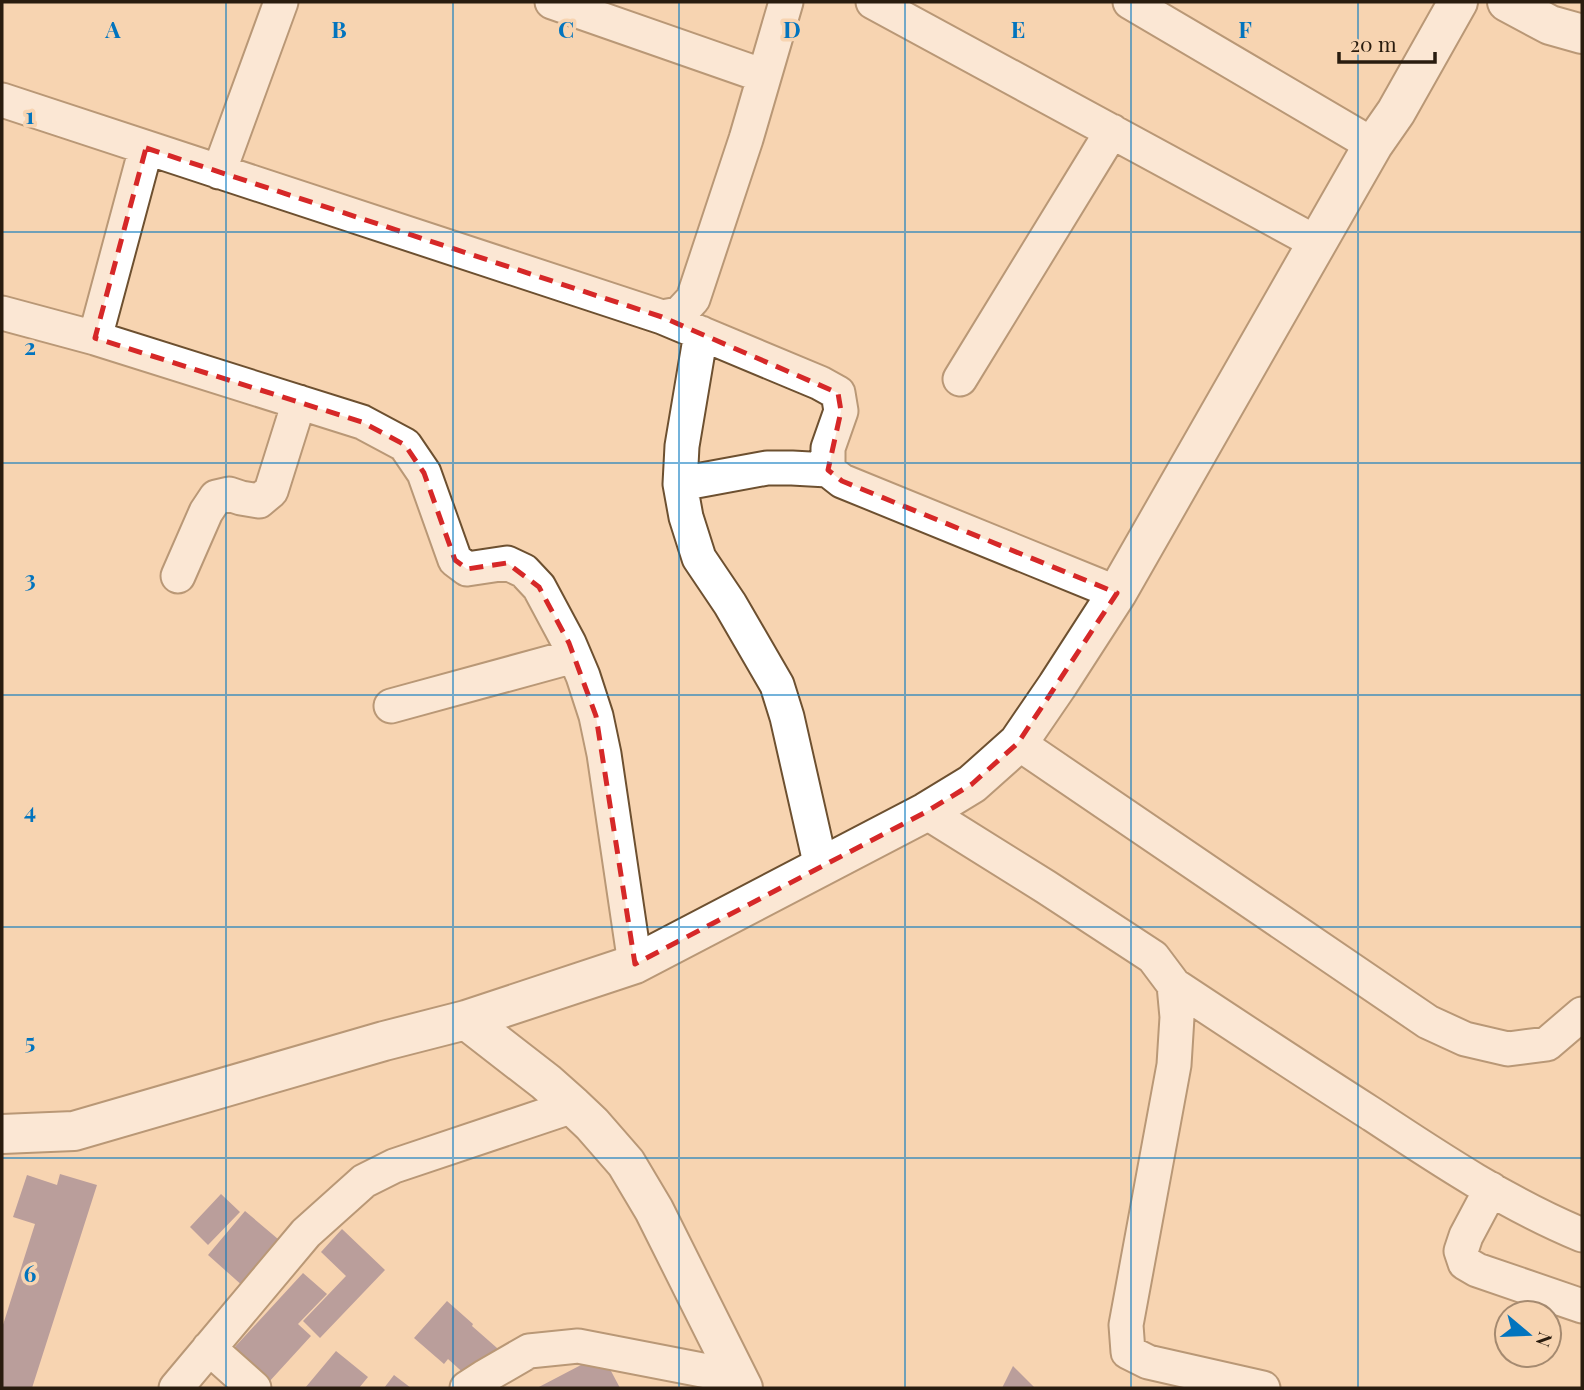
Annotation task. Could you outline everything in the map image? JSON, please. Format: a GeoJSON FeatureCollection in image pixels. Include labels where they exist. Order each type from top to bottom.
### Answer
{"type":"FeatureCollection","features":[{"type":"Feature","properties":{"kind":"street"},"geometry":{"type":"LineString","coordinates":[[219,172],[281,2]]}},
{"type":"Feature","properties":{"kind":"street"},"geometry":{"type":"LineString","coordinates":[[552,2],[764,76]]}},
{"type":"Feature","properties":{"kind":"street"},"geometry":{"type":"LineString","coordinates":[[662,317],[679,314],[693,299],[746,139],[786,2]]}},
{"type":"Feature","properties":{"kind":"street"},"geometry":{"type":"LineString","coordinates":[[873,2],[1317,243]]}},
{"type":"Feature","properties":{"kind":"street"},"geometry":{"type":"LineString","coordinates":[[1130,2],[1373,145]]}},
{"type":"Feature","properties":{"kind":"street"},"geometry":{"type":"LineString","coordinates":[[2,1134],[74,1131],[384,1041],[466,1020],[635,964],[926,812],[972,783],[1017,743],[1117,593],[1373,145],[1396,112],[1458,2]]}},
{"type":"Feature","properties":{"kind":"street"},"geometry":{"type":"LineString","coordinates":[[1507,2],[1550,25],[1582,34]]}},
{"type":"Feature","properties":{"kind":"street"},"geometry":{"type":"LineString","coordinates":[[2,100],[662,317],[820,383],[838,393],[841,411],[828,448],[828,470]]}},
{"type":"Feature","properties":{"kind":"street"},"geometry":{"type":"LineString","coordinates":[[960,379],[1111,131]]}},
{"type":"Feature","properties":{"kind":"street"},"geometry":{"type":"LineString","coordinates":[[95,338],[146,148]]}},
{"type":"Feature","properties":{"kind":"street"},"geometry":{"type":"LineString","coordinates":[[2,313],[95,338],[362,422],[405,445],[424,473],[455,560],[467,569],[507,563],[524,572],[539,587],[575,656],[596,716],[604,754],[635,964]]}},
{"type":"Feature","properties":{"kind":"street"},"geometry":{"type":"LineString","coordinates":[[701,333],[682,446],[680,484],[686,517],[699,558],[730,604],[777,685],[788,718],[821,867]]}},
{"type":"Feature","properties":{"kind":"street"},"geometry":{"type":"LineString","coordinates":[[178,576],[206,512],[216,497],[229,494],[259,501],[271,491],[299,402]]}},
{"type":"Feature","properties":{"kind":"street"},"geometry":{"type":"LineString","coordinates":[[680,484],[767,468],[828,470],[842,481],[1117,593]]}},
{"type":"Feature","properties":{"kind":"street"},"geometry":{"type":"LineString","coordinates":[[391,706],[575,656]]}},
{"type":"Feature","properties":{"kind":"street"},"geometry":{"type":"LineString","coordinates":[[1017,743],[1429,1022],[1465,1039],[1508,1049],[1547,1044],[1582,1014]]}},
{"type":"Feature","properties":{"kind":"street"},"geometry":{"type":"LineString","coordinates":[[926,812],[1153,957],[1174,985],[1453,1168],[1582,1235]]}},
{"type":"Feature","properties":{"kind":"street"},"geometry":{"type":"LineString","coordinates":[[1174,985],[1177,1017],[1174,1065],[1126,1325],[1128,1352],[1149,1362],[1263,1388]]}},
{"type":"Feature","properties":{"kind":"street"},"geometry":{"type":"LineString","coordinates":[[466,1020],[573,1106],[626,1163],[654,1210],[740,1383]]}},
{"type":"Feature","properties":{"kind":"street"},"geometry":{"type":"LineString","coordinates":[[176,1388],[306,1233],[364,1181],[394,1166],[573,1106]]}},
{"type":"Feature","properties":{"kind":"street"},"geometry":{"type":"LineString","coordinates":[[1491,1189],[1466,1236],[1461,1251],[1465,1263],[1477,1270],[1582,1306]]}},
{"type":"Feature","properties":{"kind":"street"},"geometry":{"type":"LineString","coordinates":[[467,1388],[529,1351],[579,1346],[740,1383]]}},
{"type":"Feature","properties":{"kind":"street"},"geometry":{"type":"LineString","coordinates":[[209,1348],[254,1388]]}},
{"type":"Feature","properties":{"kind":"highlighted area"},"geometry":{"type":"Polygon","coordinates":[[[146,148],[662,317],[838,393],[841,411],[828,470],[842,481],[1117,593],[1018,743],[972,784],[926,812],[635,964],[596,716],[569,643],[539,587],[507,563],[467,569],[455,560],[424,473],[405,445],[362,422],[95,338],[146,148]]]}},
{"type":"Feature","properties":{"kind":"building"},"geometry":{"type":"Polygon","coordinates":[[[60,1174],[97,1185],[32,1388],[2,1388],[2,1328],[35,1224],[13,1217],[27,1175],[57,1185],[60,1174]]]}},
{"type":"Feature","properties":{"kind":"building"},"geometry":{"type":"Polygon","coordinates":[[[221,1194],[240,1212],[208,1245],[190,1227],[221,1194]]]}},
{"type":"Feature","properties":{"kind":"building"},"geometry":{"type":"Polygon","coordinates":[[[245,1211],[291,1250],[253,1295],[208,1255],[245,1211]]]}},
{"type":"Feature","properties":{"kind":"building"},"geometry":{"type":"Polygon","coordinates":[[[342,1229],[385,1270],[320,1338],[303,1321],[346,1276],[321,1252],[342,1229]]]}},
{"type":"Feature","properties":{"kind":"building"},"geometry":{"type":"Polygon","coordinates":[[[303,1273],[327,1294],[298,1324],[311,1336],[268,1383],[232,1350],[303,1273]]]}},
{"type":"Feature","properties":{"kind":"building"},"geometry":{"type":"Polygon","coordinates":[[[447,1301],[505,1355],[478,1386],[448,1359],[444,1364],[414,1338],[447,1301]]]}},
{"type":"Feature","properties":{"kind":"building"},"geometry":{"type":"Polygon","coordinates":[[[336,1351],[368,1377],[359,1388],[305,1388],[336,1351]]]}},
{"type":"Feature","properties":{"kind":"building"},"geometry":{"type":"Polygon","coordinates":[[[602,1354],[620,1388],[537,1388],[602,1354]]]}},
{"type":"Feature","properties":{"kind":"building"},"geometry":{"type":"Polygon","coordinates":[[[1013,1366],[1035,1388],[1002,1388],[1013,1366]]]}},
{"type":"Feature","properties":{"kind":"building"},"geometry":{"type":"Polygon","coordinates":[[[394,1375],[411,1388],[384,1388],[394,1375]]]}}]}
